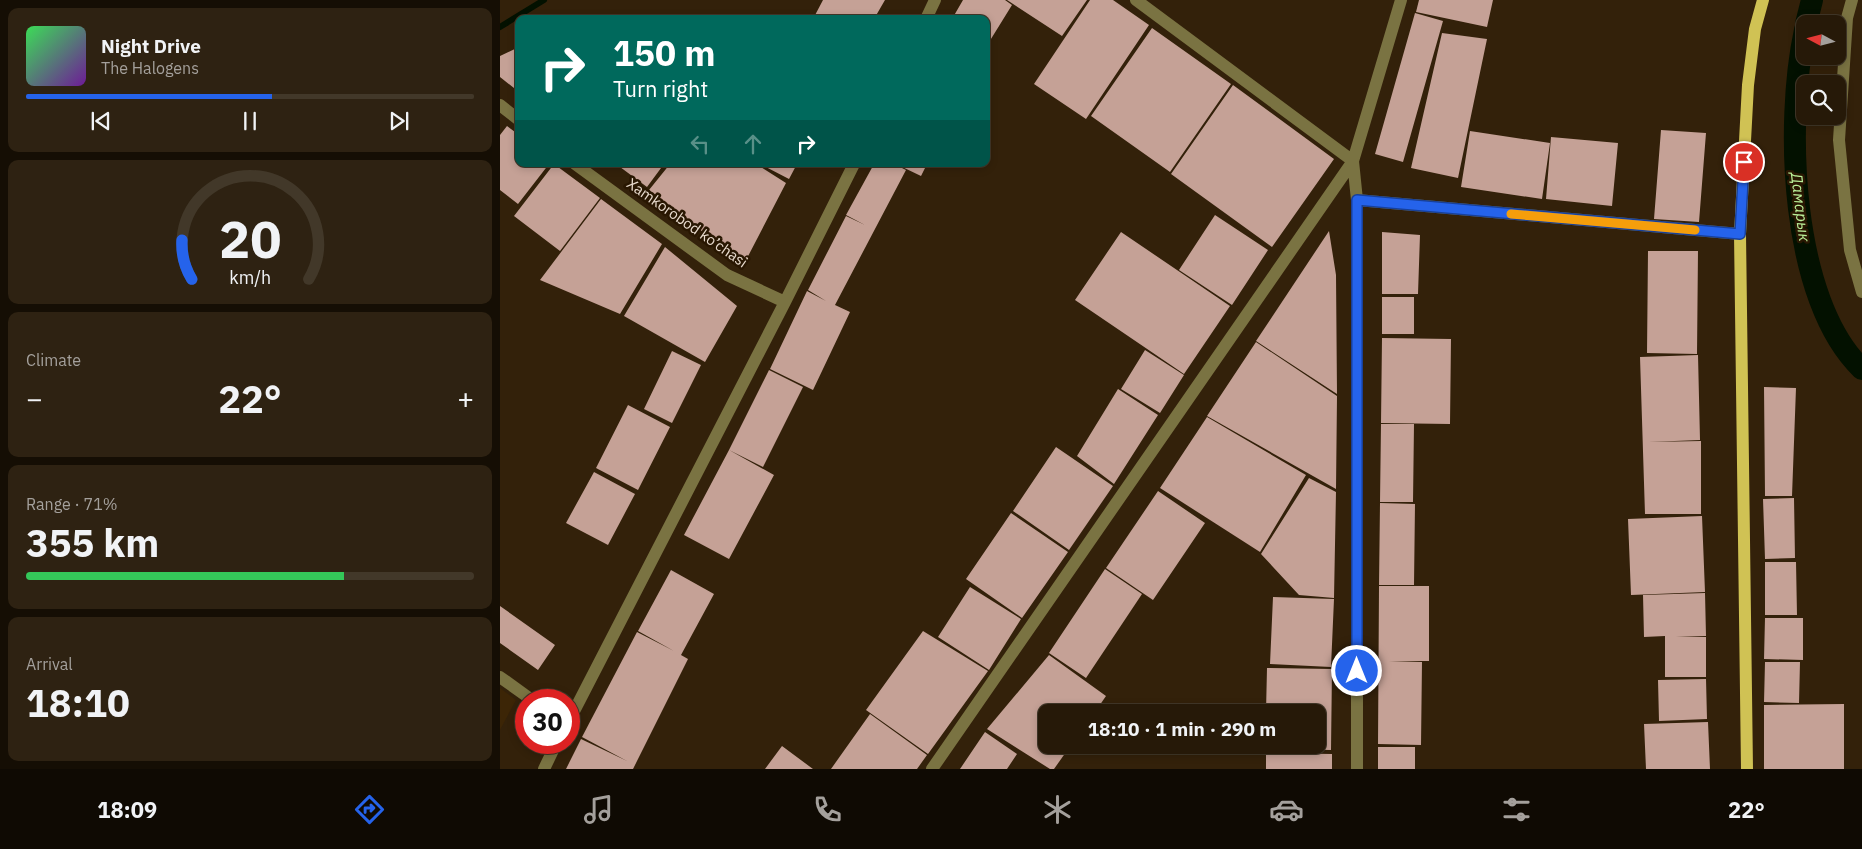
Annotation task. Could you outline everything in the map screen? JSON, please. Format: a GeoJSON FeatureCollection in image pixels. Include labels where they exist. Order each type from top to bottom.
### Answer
{"type":"FeatureCollection","features":[{"type":"Feature","properties":{"kind":"main road"},"geometry":{"type":"LineString","coordinates":[[1747,769],[1740,234],[1748,85],[1755,29],[1763,0]]}},
{"type":"Feature","properties":{"kind":"street"},"geometry":{"type":"LineString","coordinates":[[928,15],[935,0]]}},
{"type":"Feature","properties":{"kind":"street"},"geometry":{"type":"LineString","coordinates":[[1136,0],[1353,161],[1357,200],[1357,769]]}},
{"type":"Feature","properties":{"kind":"street"},"geometry":{"type":"LineString","coordinates":[[932,769],[1353,161],[1401,0]]}},
{"type":"Feature","properties":{"kind":"street"},"geometry":{"type":"LineString","coordinates":[[1852,0],[1847,18],[1839,140],[1850,250],[1862,292]]}},
{"type":"Feature","properties":{"kind":"street"},"geometry":{"type":"LineString","coordinates":[[500,105],[515,117]]}},
{"type":"Feature","properties":{"kind":"street","name":"Xamkorobod ko’chasi"},"geometry":{"type":"LineString","coordinates":[[579,167],[727,275],[786,302]]}},
{"type":"Feature","properties":{"kind":"street"},"geometry":{"type":"LineString","coordinates":[[580,699],[786,302],[853,167]]}},
{"type":"Feature","properties":{"kind":"street"},"geometry":{"type":"LineString","coordinates":[[1357,200],[1740,234]]}},
{"type":"Feature","properties":{"kind":"street"},"geometry":{"type":"LineString","coordinates":[[500,677],[517,689]]}},
{"type":"Feature","properties":{"kind":"street"},"geometry":{"type":"LineString","coordinates":[[544,769],[551,754]]}},
{"type":"Feature","properties":{"kind":"shaded area"},"geometry":{"type":"Polygon","coordinates":[[[500,688],[515,699],[515,702],[500,730],[500,688]]]}},
{"type":"Feature","properties":{"kind":"building"},"geometry":{"type":"Polygon","coordinates":[[[823,0],[885,0],[876,15],[815,15],[823,0]]]}},
{"type":"Feature","properties":{"kind":"building"},"geometry":{"type":"Polygon","coordinates":[[[963,0],[1005,0],[1012,5],[990,41],[990,15],[954,15],[963,0]]]}},
{"type":"Feature","properties":{"kind":"building"},"geometry":{"type":"Polygon","coordinates":[[[1007,0],[1087,0],[1062,36],[1007,0]]]}},
{"type":"Feature","properties":{"kind":"building"},"geometry":{"type":"Polygon","coordinates":[[[1090,0],[1113,0],[1149,25],[1086,119],[1034,84],[1090,0]]]}},
{"type":"Feature","properties":{"kind":"building"},"geometry":{"type":"Polygon","coordinates":[[[1419,0],[1493,0],[1487,27],[1416,12],[1419,0]]]}},
{"type":"Feature","properties":{"kind":"building"},"geometry":{"type":"Polygon","coordinates":[[[1415,13],[1443,21],[1403,162],[1375,154],[1415,13]]]}},
{"type":"Feature","properties":{"kind":"building"},"geometry":{"type":"Polygon","coordinates":[[[1152,28],[1231,84],[1170,172],[1091,116],[1152,28]]]}},
{"type":"Feature","properties":{"kind":"building"},"geometry":{"type":"Polygon","coordinates":[[[1442,33],[1487,39],[1458,178],[1411,168],[1442,33]]]}},
{"type":"Feature","properties":{"kind":"building"},"geometry":{"type":"Polygon","coordinates":[[[515,49],[515,89],[500,77],[500,56],[515,49]]]}},
{"type":"Feature","properties":{"kind":"building"},"geometry":{"type":"Polygon","coordinates":[[[1233,85],[1334,159],[1272,247],[1171,174],[1233,85]]]}},
{"type":"Feature","properties":{"kind":"building"},"geometry":{"type":"Polygon","coordinates":[[[507,126],[515,132],[515,167],[547,167],[518,204],[500,190],[500,135],[507,126]]]}},
{"type":"Feature","properties":{"kind":"building"},"geometry":{"type":"Polygon","coordinates":[[[1661,130],[1706,133],[1699,222],[1654,219],[1661,130]]]}},
{"type":"Feature","properties":{"kind":"building"},"geometry":{"type":"Polygon","coordinates":[[[1470,131],[1550,143],[1542,199],[1461,187],[1470,131]]]}},
{"type":"Feature","properties":{"kind":"building"},"geometry":{"type":"Polygon","coordinates":[[[1551,137],[1618,143],[1612,206],[1546,199],[1551,137]]]}},
{"type":"Feature","properties":{"kind":"building"},"geometry":{"type":"Polygon","coordinates":[[[552,167],[558,167],[600,198],[560,251],[514,216],[552,167]]]}},
{"type":"Feature","properties":{"kind":"building"},"geometry":{"type":"Polygon","coordinates":[[[620,167],[662,167],[647,187],[620,167]]]}},
{"type":"Feature","properties":{"kind":"building"},"geometry":{"type":"Polygon","coordinates":[[[668,167],[761,167],[786,183],[744,264],[649,190],[668,167]]]}},
{"type":"Feature","properties":{"kind":"building"},"geometry":{"type":"Polygon","coordinates":[[[766,167],[795,167],[789,179],[766,167]]]}},
{"type":"Feature","properties":{"kind":"building"},"geometry":{"type":"Polygon","coordinates":[[[872,167],[900,167],[906,170],[835,305],[850,312],[813,390],[770,369],[807,291],[826,301],[808,290],[846,216],[865,225],[846,215],[872,167]]]}},
{"type":"Feature","properties":{"kind":"building"},"geometry":{"type":"Polygon","coordinates":[[[902,167],[926,167],[921,176],[902,167]]]}},
{"type":"Feature","properties":{"kind":"building"},"geometry":{"type":"Polygon","coordinates":[[[601,199],[662,244],[620,314],[540,280],[601,199]]]}},
{"type":"Feature","properties":{"kind":"building"},"geometry":{"type":"Polygon","coordinates":[[[1215,215],[1268,250],[1232,305],[1179,270],[1215,215]]]}},
{"type":"Feature","properties":{"kind":"building"},"geometry":{"type":"Polygon","coordinates":[[[1329,231],[1336,275],[1337,394],[1256,341],[1329,231]]]}},
{"type":"Feature","properties":{"kind":"building"},"geometry":{"type":"Polygon","coordinates":[[[1121,232],[1230,306],[1184,374],[1075,300],[1121,232]]]}},
{"type":"Feature","properties":{"kind":"building"},"geometry":{"type":"Polygon","coordinates":[[[1382,232],[1420,235],[1418,294],[1382,294],[1382,232]]]}},
{"type":"Feature","properties":{"kind":"building"},"geometry":{"type":"Polygon","coordinates":[[[665,247],[737,306],[705,362],[624,316],[665,247]]]}},
{"type":"Feature","properties":{"kind":"building"},"geometry":{"type":"Polygon","coordinates":[[[1648,251],[1698,251],[1697,354],[1647,353],[1648,251]]]}},
{"type":"Feature","properties":{"kind":"building"},"geometry":{"type":"Polygon","coordinates":[[[1382,297],[1414,297],[1414,334],[1382,334],[1382,297]]]}},
{"type":"Feature","properties":{"kind":"building"},"geometry":{"type":"Polygon","coordinates":[[[1382,338],[1451,339],[1450,424],[1381,423],[1382,338]]]}},
{"type":"Feature","properties":{"kind":"building"},"geometry":{"type":"Polygon","coordinates":[[[1256,342],[1337,396],[1336,489],[1207,416],[1256,342]]]}},
{"type":"Feature","properties":{"kind":"building"},"geometry":{"type":"Polygon","coordinates":[[[1145,350],[1184,375],[1160,413],[1121,389],[1145,350]]]}},
{"type":"Feature","properties":{"kind":"building"},"geometry":{"type":"Polygon","coordinates":[[[672,351],[701,365],[672,423],[644,409],[672,351]]]}},
{"type":"Feature","properties":{"kind":"building"},"geometry":{"type":"Polygon","coordinates":[[[1698,355],[1700,440],[1649,442],[1701,441],[1701,514],[1645,514],[1640,357],[1698,355]]]}},
{"type":"Feature","properties":{"kind":"building"},"geometry":{"type":"Polygon","coordinates":[[[769,370],[803,387],[763,467],[729,450],[769,370]]]}},
{"type":"Feature","properties":{"kind":"building"},"geometry":{"type":"Polygon","coordinates":[[[1764,387],[1796,388],[1792,496],[1765,496],[1764,387]]]}},
{"type":"Feature","properties":{"kind":"building"},"geometry":{"type":"Polygon","coordinates":[[[1118,389],[1158,415],[1114,484],[1077,456],[1118,389]]]}},
{"type":"Feature","properties":{"kind":"building"},"geometry":{"type":"Polygon","coordinates":[[[628,405],[670,427],[638,490],[596,468],[628,405]]]}},
{"type":"Feature","properties":{"kind":"building"},"geometry":{"type":"Polygon","coordinates":[[[1207,417],[1306,475],[1260,552],[1160,488],[1207,417]]]}},
{"type":"Feature","properties":{"kind":"building"},"geometry":{"type":"Polygon","coordinates":[[[1381,424],[1414,424],[1413,502],[1380,502],[1381,424]]]}},
{"type":"Feature","properties":{"kind":"building"},"geometry":{"type":"Polygon","coordinates":[[[1056,447],[1113,486],[1069,550],[1013,511],[1056,447]]]}},
{"type":"Feature","properties":{"kind":"building"},"geometry":{"type":"Polygon","coordinates":[[[729,450],[774,475],[729,559],[684,535],[729,450]]]}},
{"type":"Feature","properties":{"kind":"building"},"geometry":{"type":"Polygon","coordinates":[[[594,472],[635,494],[608,545],[566,523],[594,472]]]}},
{"type":"Feature","properties":{"kind":"building"},"geometry":{"type":"Polygon","coordinates":[[[1309,478],[1336,492],[1334,598],[1299,595],[1261,554],[1309,478]]]}},
{"type":"Feature","properties":{"kind":"building"},"geometry":{"type":"Polygon","coordinates":[[[1158,491],[1205,523],[1153,600],[1106,568],[1158,491]]]}},
{"type":"Feature","properties":{"kind":"building"},"geometry":{"type":"Polygon","coordinates":[[[1794,498],[1795,558],[1765,559],[1763,499],[1794,498]]]}},
{"type":"Feature","properties":{"kind":"building"},"geometry":{"type":"Polygon","coordinates":[[[1380,503],[1415,504],[1414,585],[1379,585],[1380,503]]]}},
{"type":"Feature","properties":{"kind":"building"},"geometry":{"type":"Polygon","coordinates":[[[1011,513],[1068,552],[1022,618],[966,579],[1011,513]]]}},
{"type":"Feature","properties":{"kind":"building"},"geometry":{"type":"Polygon","coordinates":[[[1702,516],[1705,592],[1631,595],[1628,519],[1702,516]]]}},
{"type":"Feature","properties":{"kind":"building"},"geometry":{"type":"Polygon","coordinates":[[[1765,562],[1796,562],[1797,615],[1765,615],[1765,562]]]}},
{"type":"Feature","properties":{"kind":"building"},"geometry":{"type":"Polygon","coordinates":[[[1105,569],[1142,594],[1086,678],[1049,653],[1105,569]]]}},
{"type":"Feature","properties":{"kind":"building"},"geometry":{"type":"Polygon","coordinates":[[[671,570],[714,594],[681,655],[688,659],[633,769],[566,769],[574,754],[580,754],[581,739],[627,761],[582,737],[637,632],[674,651],[638,631],[671,570]]]}},
{"type":"Feature","properties":{"kind":"building"},"geometry":{"type":"Polygon","coordinates":[[[1379,586],[1429,586],[1429,661],[1389,661],[1422,662],[1421,745],[1378,744],[1379,586]]]}},
{"type":"Feature","properties":{"kind":"building"},"geometry":{"type":"Polygon","coordinates":[[[970,587],[1021,619],[989,670],[938,637],[970,587]]]}},
{"type":"Feature","properties":{"kind":"building"},"geometry":{"type":"Polygon","coordinates":[[[1705,593],[1706,636],[1676,637],[1706,637],[1706,677],[1665,677],[1665,636],[1644,637],[1643,595],[1705,593]]]}},
{"type":"Feature","properties":{"kind":"building"},"geometry":{"type":"Polygon","coordinates":[[[1273,597],[1334,599],[1331,667],[1270,664],[1273,597]]]}},
{"type":"Feature","properties":{"kind":"building"},"geometry":{"type":"Polygon","coordinates":[[[500,606],[555,645],[538,670],[500,643],[500,606]]]}},
{"type":"Feature","properties":{"kind":"building"},"geometry":{"type":"Polygon","coordinates":[[[1765,618],[1803,618],[1803,660],[1764,659],[1765,618]]]}},
{"type":"Feature","properties":{"kind":"building"},"geometry":{"type":"Polygon","coordinates":[[[923,631],[988,671],[928,754],[866,710],[923,631]]]}},
{"type":"Feature","properties":{"kind":"building"},"geometry":{"type":"Polygon","coordinates":[[[1049,655],[1106,696],[1100,704],[1038,704],[1038,754],[1065,754],[1054,769],[1050,769],[987,729],[1049,655]]]}},
{"type":"Feature","properties":{"kind":"building"},"geometry":{"type":"Polygon","coordinates":[[[1765,662],[1800,662],[1799,703],[1764,702],[1765,662]]]}},
{"type":"Feature","properties":{"kind":"building"},"geometry":{"type":"Polygon","coordinates":[[[1267,668],[1332,669],[1331,750],[1326,750],[1326,704],[1266,704],[1267,668]]]}},
{"type":"Feature","properties":{"kind":"building"},"geometry":{"type":"Polygon","coordinates":[[[1706,679],[1707,719],[1659,721],[1658,680],[1706,679]]]}},
{"type":"Feature","properties":{"kind":"building"},"geometry":{"type":"Polygon","coordinates":[[[1844,704],[1844,769],[1764,769],[1764,705],[1844,704]]]}},
{"type":"Feature","properties":{"kind":"building"},"geometry":{"type":"Polygon","coordinates":[[[870,714],[927,755],[917,769],[831,769],[870,714]]]}},
{"type":"Feature","properties":{"kind":"building"},"geometry":{"type":"Polygon","coordinates":[[[1708,722],[1710,769],[1646,769],[1644,724],[1708,722]]]}},
{"type":"Feature","properties":{"kind":"building"},"geometry":{"type":"Polygon","coordinates":[[[985,732],[1017,754],[1007,769],[960,769],[985,732]]]}},
{"type":"Feature","properties":{"kind":"building"},"geometry":{"type":"Polygon","coordinates":[[[782,746],[813,769],[765,769],[782,746]]]}},
{"type":"Feature","properties":{"kind":"building"},"geometry":{"type":"Polygon","coordinates":[[[1378,747],[1415,747],[1415,769],[1378,769],[1378,747]]]}},
{"type":"Feature","properties":{"kind":"building"},"geometry":{"type":"Polygon","coordinates":[[[1266,754],[1332,754],[1332,769],[1266,769],[1266,754]]]}},
{"type":"Feature","properties":{"kind":"waterway"},"geometry":{"type":"LineString","coordinates":[[520,15],[544,0]]}},
{"type":"Feature","properties":{"kind":"waterway","name":"Дамарык"},"geometry":{"type":"LineString","coordinates":[[1808,15],[1812,0]]}},
{"type":"Feature","properties":{"kind":"waterway"},"geometry":{"type":"LineString","coordinates":[[500,27],[515,18]]}},
{"type":"Feature","properties":{"kind":"waterway","name":"Дамарык"},"geometry":{"type":"LineString","coordinates":[[1799,65],[1795,112],[1795,160],[1799,208],[1807,256],[1820,300],[1838,338],[1862,369]]}},
{"type":"Feature","properties":{"kind":"slow traffic"},"geometry":{"type":"LineString","coordinates":[[1511,214],[1695,230]]}},
{"type":"Feature","properties":{"kind":"route"},"geometry":{"type":"LineString","coordinates":[[1357,671],[1357,200],[1740,234],[1744,162]]}}]}
